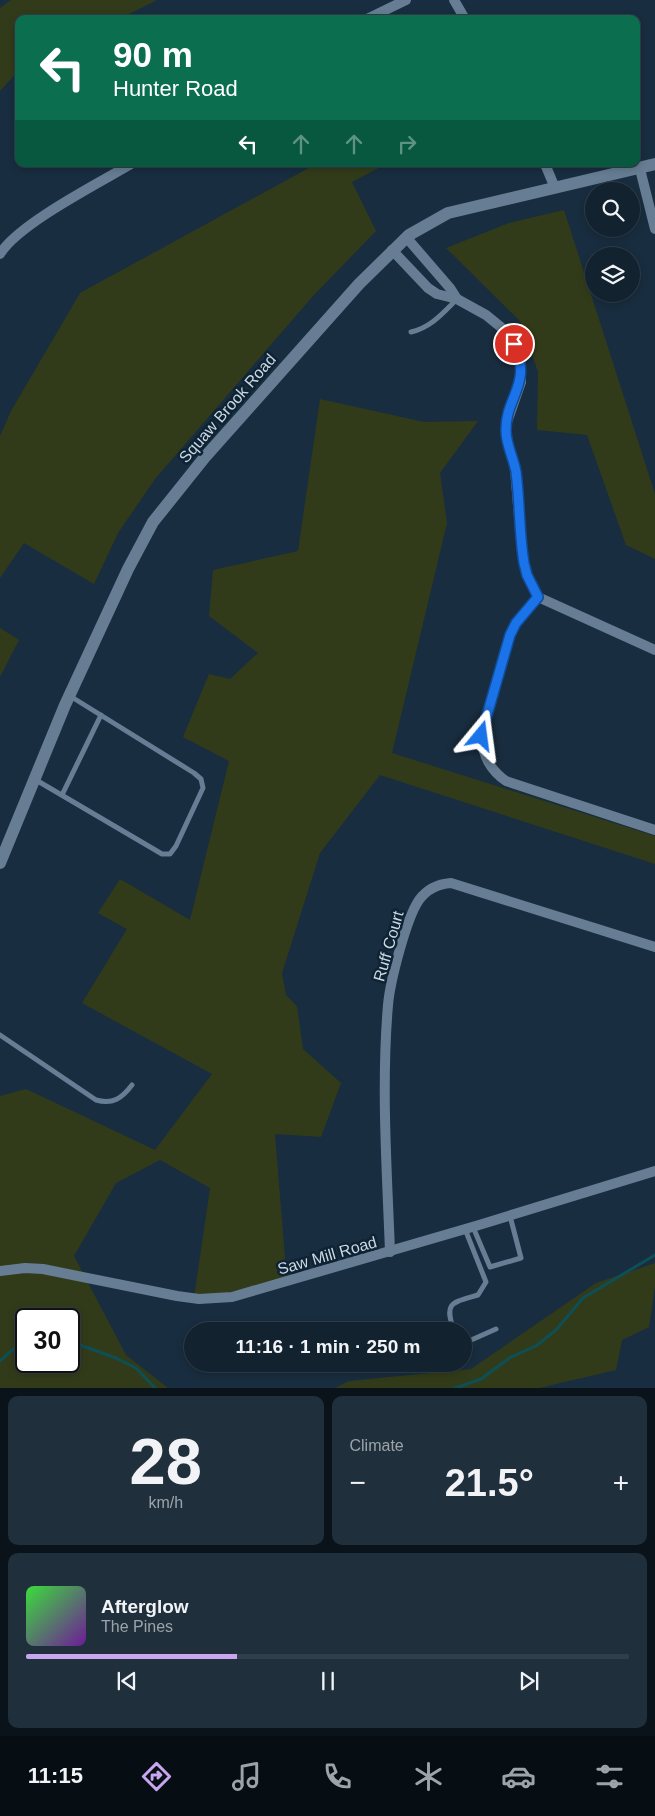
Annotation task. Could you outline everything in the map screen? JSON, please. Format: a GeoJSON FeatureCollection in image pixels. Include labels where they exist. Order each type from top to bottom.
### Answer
{"type":"FeatureCollection","features":[{"type":"Feature","properties":{"kind":"street"},"geometry":{"type":"LineString","coordinates":[[375,15],[406,0]]}},
{"type":"Feature","properties":{"kind":"street"},"geometry":{"type":"LineString","coordinates":[[454,0],[463,15]]}},
{"type":"Feature","properties":{"kind":"street","name":"Squaw Brook Road"},"geometry":{"type":"LineString","coordinates":[[0,864],[69,695],[128,570],[153,522],[206,457],[304,344],[392,250],[422,225],[448,213],[655,164]]}},
{"type":"Feature","properties":{"kind":"street"},"geometry":{"type":"LineString","coordinates":[[0,254],[11,240],[35,222],[126,167]]}},
{"type":"Feature","properties":{"kind":"street"},"geometry":{"type":"LineString","coordinates":[[546,167],[555,188]]}},
{"type":"Feature","properties":{"kind":"street"},"geometry":{"type":"LineString","coordinates":[[640,169],[655,229]]}},
{"type":"Feature","properties":{"kind":"street"},"geometry":{"type":"LineString","coordinates":[[406,237],[450,288],[457,299]]}},
{"type":"Feature","properties":{"kind":"street"},"geometry":{"type":"LineString","coordinates":[[392,250],[428,288],[437,294],[457,299],[486,315],[507,332],[520,356],[521,382],[507,422],[506,433],[516,470],[524,560],[527,575],[538,597],[655,650]]}},
{"type":"Feature","properties":{"kind":"street"},"geometry":{"type":"LineString","coordinates":[[538,597],[516,623],[510,635],[481,736],[482,750],[488,763],[494,773],[506,781],[655,830]]}},
{"type":"Feature","properties":{"kind":"street","name":"Ruff Court"},"geometry":{"type":"LineString","coordinates":[[390,1252],[385,1133],[388,1004],[403,941],[419,900],[434,887],[451,883],[655,947]]}},
{"type":"Feature","properties":{"kind":"street","name":"Saw Mill Road"},"geometry":{"type":"LineString","coordinates":[[0,1270],[43,1268],[177,1296],[218,1299],[258,1291],[655,1171]]}},
{"type":"Feature","properties":{"kind":"lane"},"geometry":{"type":"LineString","coordinates":[[411,332],[423,329],[433,322],[457,299]]}},
{"type":"Feature","properties":{"kind":"lane"},"geometry":{"type":"LineString","coordinates":[[34,779],[162,854],[170,854],[176,846],[203,788],[202,779],[69,695]]}},
{"type":"Feature","properties":{"kind":"lane"},"geometry":{"type":"LineString","coordinates":[[62,795],[101,715]]}},
{"type":"Feature","properties":{"kind":"lane"},"geometry":{"type":"LineString","coordinates":[[0,1035],[96,1100],[106,1103],[114,1102],[132,1085]]}},
{"type":"Feature","properties":{"kind":"lane"},"geometry":{"type":"LineString","coordinates":[[469,1228],[490,1267],[521,1258],[510,1215]]}},
{"type":"Feature","properties":{"kind":"lane"},"geometry":{"type":"LineString","coordinates":[[451,1322],[448,1314],[454,1302],[478,1295],[486,1282],[469,1228]]}},
{"type":"Feature","properties":{"kind":"lane"},"geometry":{"type":"LineString","coordinates":[[472,1340],[496,1329]]}},
{"type":"Feature","properties":{"kind":"green space"},"geometry":{"type":"Polygon","coordinates":[[[11,0],[157,0],[127,15],[15,15],[15,74],[0,91],[0,8],[11,0]]]}},
{"type":"Feature","properties":{"kind":"green space"},"geometry":{"type":"Polygon","coordinates":[[[311,167],[380,167],[352,182],[376,231],[313,296],[155,479],[118,533],[94,584],[24,543],[0,578],[0,436],[11,411],[80,293],[311,167]]]}},
{"type":"Feature","properties":{"kind":"green space"},"geometry":{"type":"Polygon","coordinates":[[[564,210],[585,276],[585,302],[593,302],[655,494],[655,559],[626,545],[587,435],[537,430],[538,372],[520,321],[446,248],[509,223],[564,210]]]}},
{"type":"Feature","properties":{"kind":"green space"},"geometry":{"type":"Polygon","coordinates":[[[320,399],[424,422],[478,421],[440,473],[447,523],[392,753],[655,836],[655,864],[380,775],[320,853],[282,973],[286,995],[297,1006],[303,1049],[341,1083],[321,1137],[275,1134],[287,1283],[194,1298],[210,1188],[160,1160],[116,1183],[74,1256],[126,1355],[168,1388],[0,1388],[0,1096],[26,1089],[155,1150],[212,1074],[82,1003],[127,929],[98,913],[120,879],[190,920],[229,761],[183,737],[209,674],[230,679],[258,653],[209,616],[213,570],[298,551],[320,399]]]}},
{"type":"Feature","properties":{"kind":"green space"},"geometry":{"type":"Polygon","coordinates":[[[0,628],[19,640],[0,677],[0,628]]]}},
{"type":"Feature","properties":{"kind":"green space"},"geometry":{"type":"Polygon","coordinates":[[[655,1263],[655,1286],[649,1327],[622,1340],[616,1370],[539,1388],[335,1388],[349,1381],[440,1372],[472,1372],[472,1368],[596,1283],[655,1263]]]}},
{"type":"Feature","properties":{"kind":"waterway"},"geometry":{"type":"LineString","coordinates":[[456,1388],[481,1379],[511,1357],[536,1346],[556,1330],[583,1298],[655,1255]]}},
{"type":"Feature","properties":{"kind":"waterway"},"geometry":{"type":"LineString","coordinates":[[80,1345],[116,1358],[136,1368],[155,1388]]}},
{"type":"Feature","properties":{"kind":"waterway"},"geometry":{"type":"LineString","coordinates":[[0,1361],[15,1348]]}},
{"type":"Feature","properties":{"kind":"route"},"geometry":{"type":"LineString","coordinates":[[481,736],[510,635],[516,623],[538,597],[527,575],[524,563],[516,470],[506,433],[507,422],[521,382],[520,356],[514,344]]}}]}
